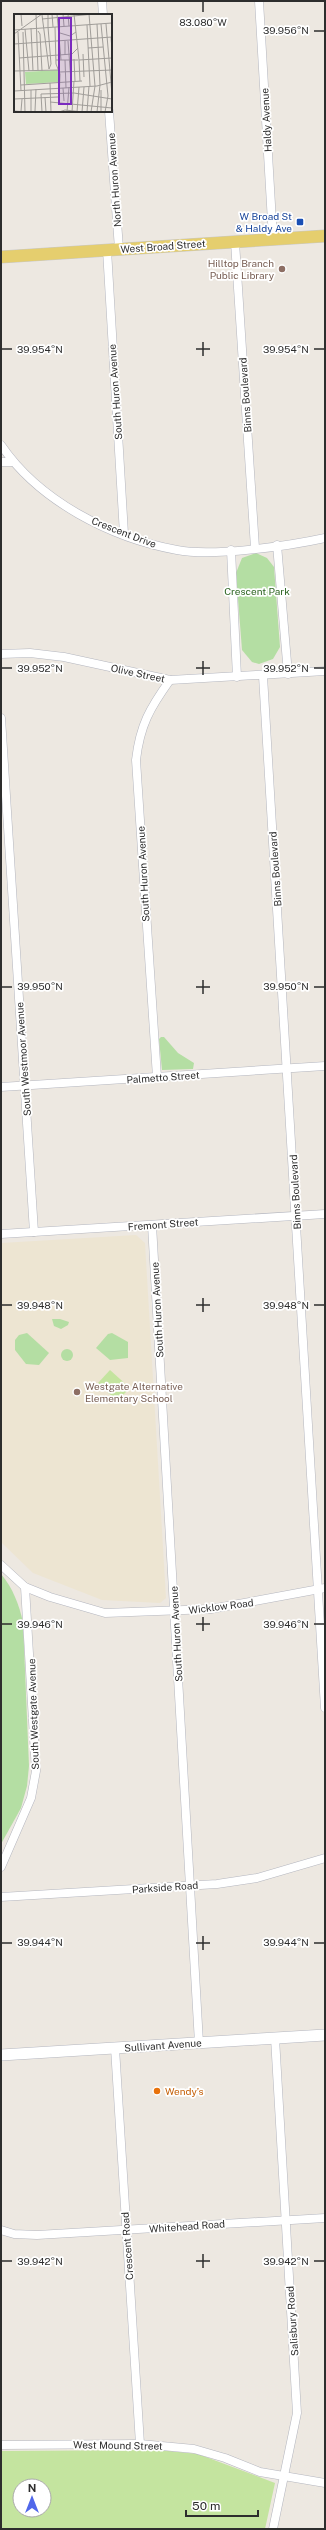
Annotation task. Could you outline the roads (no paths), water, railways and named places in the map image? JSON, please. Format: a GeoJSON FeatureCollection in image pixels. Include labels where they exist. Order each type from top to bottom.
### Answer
{"type":"FeatureCollection","features":[{"type":"Feature","properties":{"kind":"main road","name":"West Broad Street"},"geometry":{"type":"LineString","coordinates":[[1,257],[325,236]]}},
{"type":"Feature","properties":{"kind":"main road","name":"Sullivant Avenue"},"geometry":{"type":"LineString","coordinates":[[1,2055],[325,2035]]}},
{"type":"Feature","properties":{"kind":"street"},"geometry":{"type":"LineString","coordinates":[[102,1],[103,14]]}},
{"type":"Feature","properties":{"kind":"street","name":"Haldy Avenue"},"geometry":{"type":"LineString","coordinates":[[259,1],[273,239]]}},
{"type":"Feature","properties":{"kind":"street","name":"North Huron Avenue"},"geometry":{"type":"LineString","coordinates":[[109,112],[113,250]]}},
{"type":"Feature","properties":{"kind":"street","name":"Binns Boulevard"},"geometry":{"type":"LineString","coordinates":[[235,242],[255,548]]}},
{"type":"Feature","properties":{"kind":"street","name":"South Huron Avenue"},"geometry":{"type":"LineString","coordinates":[[113,250],[124,534]]}},
{"type":"Feature","properties":{"kind":"street","name":"Crescent Drive"},"geometry":{"type":"LineString","coordinates":[[1,445],[12,462],[47,494],[81,514],[124,534],[178,550],[230,550],[255,548],[325,538]]}},
{"type":"Feature","properties":{"kind":"street"},"geometry":{"type":"LineString","coordinates":[[1,462],[12,462]]}},
{"type":"Feature","properties":{"kind":"street"},"geometry":{"type":"LineString","coordinates":[[277,545],[288,674]]}},
{"type":"Feature","properties":{"kind":"street"},"geometry":{"type":"LineString","coordinates":[[230,550],[237,677]]}},
{"type":"Feature","properties":{"kind":"street","name":"Olive Street"},"geometry":{"type":"LineString","coordinates":[[1,654],[30,653],[64,656],[170,680],[263,676],[325,671]]}},
{"type":"Feature","properties":{"kind":"street","name":"Binns Boulevard"},"geometry":{"type":"LineString","coordinates":[[263,676],[322,1588],[325,1708]]}},
{"type":"Feature","properties":{"kind":"street","name":"South Huron Avenue"},"geometry":{"type":"LineString","coordinates":[[157,1077],[136,760],[139,736],[147,714],[170,680]]}},
{"type":"Feature","properties":{"kind":"street","name":"South Westmoor Avenue"},"geometry":{"type":"LineString","coordinates":[[1,718],[34,1232]]}},
{"type":"Feature","properties":{"kind":"street","name":"Palmetto Street"},"geometry":{"type":"LineString","coordinates":[[1,1087],[325,1066]]}},
{"type":"Feature","properties":{"kind":"street","name":"Fremont Street"},"geometry":{"type":"LineString","coordinates":[[1,1234],[325,1214]]}},
{"type":"Feature","properties":{"kind":"street","name":"South Huron Avenue"},"geometry":{"type":"LineString","coordinates":[[152,1225],[199,2043]]}},
{"type":"Feature","properties":{"kind":"street"},"geometry":{"type":"LineString","coordinates":[[1,1565],[25,1586]]}},
{"type":"Feature","properties":{"kind":"street","name":"Wicklow Road"},"geometry":{"type":"LineString","coordinates":[[25,1586],[55,1599],[105,1613],[175,1611],[234,1606],[322,1588]]}},
{"type":"Feature","properties":{"kind":"street","name":"South Westgate Avenue"},"geometry":{"type":"LineString","coordinates":[[1,1866],[31,1798],[36,1771],[25,1586]]}},
{"type":"Feature","properties":{"kind":"street","name":"Parkside Road"},"geometry":{"type":"LineString","coordinates":[[1,1897],[217,1884],[256,1878],[325,1858]]}},
{"type":"Feature","properties":{"kind":"street","name":"Salisbury Road"},"geometry":{"type":"LineString","coordinates":[[274,2038],[297,2413],[274,2529]]}},
{"type":"Feature","properties":{"kind":"street","name":"Crescent Road"},"geometry":{"type":"LineString","coordinates":[[114,2048],[140,2444]]}},
{"type":"Feature","properties":{"kind":"street","name":"Whitehead Road"},"geometry":{"type":"LineString","coordinates":[[1,2230],[14,2234],[37,2235],[325,2218]]}},
{"type":"Feature","properties":{"kind":"street","name":"West Mound Street"},"geometry":{"type":"LineString","coordinates":[[1,2445],[140,2444],[206,2451],[260,2472],[325,2483]]}},
{"type":"Feature","properties":{"kind":"place","name":"W Broad St & Haldy Ave"},"geometry":{"type":"Point","coordinates":[300,222]}},
{"type":"Feature","properties":{"kind":"place","name":"Hilltop Branch Public Library"},"geometry":{"type":"Point","coordinates":[282,269]}},
{"type":"Feature","properties":{"kind":"place","name":"Westgate Alternative Elementary School"},"geometry":{"type":"Point","coordinates":[77,1392]}},
{"type":"Feature","properties":{"kind":"place","name":"Wendy’s"},"geometry":{"type":"Point","coordinates":[157,2091]}},
{"type":"Feature","properties":{"kind":"park label","name":"Crescent Park"},"geometry":{"type":"Point","coordinates":[257,591]}}]}
